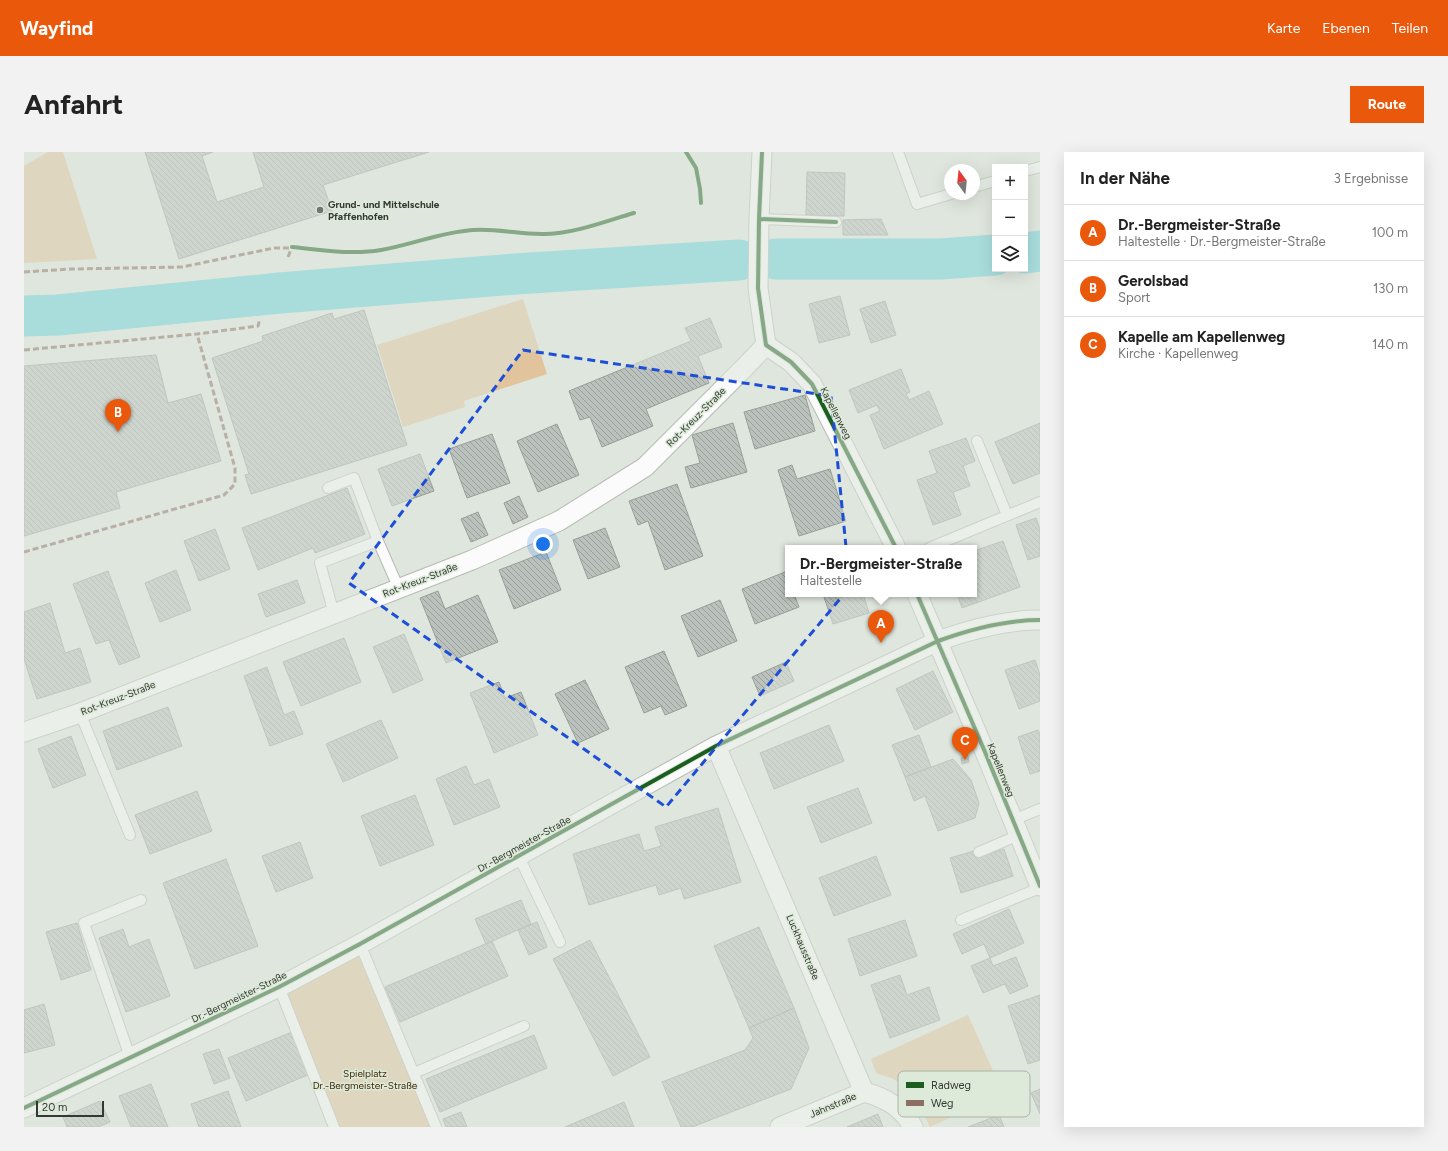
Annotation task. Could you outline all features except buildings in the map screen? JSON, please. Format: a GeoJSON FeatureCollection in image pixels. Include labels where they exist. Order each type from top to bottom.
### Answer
{"type":"FeatureCollection","features":[{"type":"Feature","properties":{"kind":"street"},"geometry":{"type":"LineString","coordinates":[[762,152],[758,225],[758,288],[766,345]]}},
{"type":"Feature","properties":{"kind":"street","name":"Kapellenweg"},"geometry":{"type":"LineString","coordinates":[[766,345],[791,362],[812,384],[894,545]]}},
{"type":"Feature","properties":{"kind":"street","name":"Rot-Kreuz-Straße"},"geometry":{"type":"LineString","coordinates":[[24,732],[80,713],[472,560],[559,521],[646,467],[766,345]]}},
{"type":"Feature","properties":{"kind":"street","name":"Kapellenweg"},"geometry":{"type":"LineString","coordinates":[[918,597],[1040,887]]}},
{"type":"Feature","properties":{"kind":"street","name":"Dr.-Bergmeister-Straße"},"geometry":{"type":"LineString","coordinates":[[24,1108],[279,987],[519,857],[716,746],[938,641],[962,632],[990,625],[1021,620],[1040,620]]}},
{"type":"Feature","properties":{"kind":"street","name":"Luckhausstraße"},"geometry":{"type":"LineString","coordinates":[[716,746],[864,1092]]}},
{"type":"Feature","properties":{"kind":"street"},"geometry":{"type":"LineString","coordinates":[[864,1092],[882,1096],[898,1108]]}},
{"type":"Feature","properties":{"kind":"street","name":"Jahnstraße"},"geometry":{"type":"LineString","coordinates":[[780,1127],[864,1092]]}},
{"type":"Feature","properties":{"kind":"street"},"geometry":{"type":"LineString","coordinates":[[906,1117],[913,1127]]}},
{"type":"Feature","properties":{"kind":"lane"},"geometry":{"type":"LineString","coordinates":[[898,152],[917,204],[944,196]]}},
{"type":"Feature","properties":{"kind":"lane"},"geometry":{"type":"LineString","coordinates":[[1028,170],[1040,167]]}},
{"type":"Feature","properties":{"kind":"lane"},"geometry":{"type":"LineString","coordinates":[[980,185],[992,182]]}},
{"type":"Feature","properties":{"kind":"lane"},"geometry":{"type":"LineString","coordinates":[[758,225],[836,222]]}},
{"type":"Feature","properties":{"kind":"lane"},"geometry":{"type":"LineString","coordinates":[[977,441],[1007,515]]}},
{"type":"Feature","properties":{"kind":"lane"},"geometry":{"type":"LineString","coordinates":[[328,488],[354,478],[398,589]]}},
{"type":"Feature","properties":{"kind":"lane"},"geometry":{"type":"LineString","coordinates":[[936,545],[1040,502]]}},
{"type":"Feature","properties":{"kind":"lane"},"geometry":{"type":"LineString","coordinates":[[334,614],[320,563],[378,541]]}},
{"type":"Feature","properties":{"kind":"lane"},"geometry":{"type":"LineString","coordinates":[[80,713],[130,835]]}},
{"type":"Feature","properties":{"kind":"lane"},"geometry":{"type":"LineString","coordinates":[[979,852],[1016,828],[1040,809]]}},
{"type":"Feature","properties":{"kind":"lane","name":"Dr.-Bergmeister-Straße"},"geometry":{"type":"LineString","coordinates":[[519,857],[560,942]]}},
{"type":"Feature","properties":{"kind":"lane"},"geometry":{"type":"LineString","coordinates":[[961,920],[1040,887]]}},
{"type":"Feature","properties":{"kind":"lane"},"geometry":{"type":"LineString","coordinates":[[130,1057],[84,923],[141,900]]}},
{"type":"Feature","properties":{"kind":"lane"},"geometry":{"type":"LineString","coordinates":[[360,944],[436,1127]]}},
{"type":"Feature","properties":{"kind":"lane","name":"Dr.-Bergmeister-Straße"},"geometry":{"type":"LineString","coordinates":[[279,987],[334,1127]]}},
{"type":"Feature","properties":{"kind":"lane"},"geometry":{"type":"LineString","coordinates":[[414,1073],[524,1026]]}},
{"type":"Feature","properties":{"kind":"highlighted area"},"geometry":{"type":"Polygon","coordinates":[[[523,350],[831,396],[850,587],[666,807],[349,583],[523,350]]]}},
{"type":"Feature","properties":{"kind":"green space"},"geometry":{"type":"Polygon","coordinates":[[[48,152],[63,152],[97,259],[24,263],[24,166],[48,152]]]}},
{"type":"Feature","properties":{"kind":"green space"},"geometry":{"type":"Polygon","coordinates":[[[523,299],[547,374],[464,401],[465,407],[403,427],[377,345],[523,299]]]}},
{"type":"Feature","properties":{"kind":"green space","name":"Spielplatz Dr.-Bergmeister-Straße"},"geometry":{"type":"Polygon","coordinates":[[[360,944],[436,1127],[334,1127],[279,987],[360,944]]]}},
{"type":"Feature","properties":{"kind":"green space"},"geometry":{"type":"Polygon","coordinates":[[[968,1015],[993,1071],[898,1071],[898,1082],[876,1073],[871,1059],[968,1015]]]}},
{"type":"Feature","properties":{"kind":"green space"},"geometry":{"type":"Polygon","coordinates":[[[925,1117],[951,1117],[930,1127],[925,1117]]]}},
{"type":"Feature","properties":{"kind":"waterway"},"geometry":{"type":"LineString","coordinates":[[1028,253],[1040,251]]}},
{"type":"Feature","properties":{"kind":"waterway"},"geometry":{"type":"LineString","coordinates":[[776,259],[941,259],[992,255]]}},
{"type":"Feature","properties":{"kind":"waterway"},"geometry":{"type":"LineString","coordinates":[[24,316],[58,315],[280,293],[515,274],[739,260]]}},
{"type":"Feature","properties":{"kind":"marked path"},"geometry":{"type":"LineString","coordinates":[[288,257],[292,247]]}},
{"type":"Feature","properties":{"kind":"marked path"},"geometry":{"type":"LineString","coordinates":[[24,272],[71,269],[182,267],[274,248],[296,248]]}},
{"type":"Feature","properties":{"kind":"marked path"},"geometry":{"type":"LineString","coordinates":[[24,350],[197,334],[258,326],[260,319]]}},
{"type":"Feature","properties":{"kind":"marked path"},"geometry":{"type":"LineString","coordinates":[[24,552],[224,495],[235,484],[235,468],[197,334]]}},
{"type":"Feature","properties":{"kind":"cycle path"},"geometry":{"type":"LineString","coordinates":[[686,152],[696,168],[701,203]]}},
{"type":"Feature","properties":{"kind":"cycle path"},"geometry":{"type":"LineString","coordinates":[[762,152],[758,288],[766,345],[791,362],[812,384],[894,545]]}},
{"type":"Feature","properties":{"kind":"cycle path"},"geometry":{"type":"LineString","coordinates":[[292,247],[336,252],[359,252],[381,250],[461,231],[491,230],[527,234],[557,233],[591,226],[634,213]]}},
{"type":"Feature","properties":{"kind":"cycle path"},"geometry":{"type":"LineString","coordinates":[[759,219],[836,222]]}},
{"type":"Feature","properties":{"kind":"cycle path"},"geometry":{"type":"LineString","coordinates":[[918,597],[985,752],[1040,886]]}},
{"type":"Feature","properties":{"kind":"cycle path"},"geometry":{"type":"LineString","coordinates":[[24,1108],[279,987],[360,944],[716,746],[938,641],[1001,623],[1040,620]]}},
{"type":"Feature","properties":{"kind":"place","name":"Grund- und Mittelschule Pfaffenhofen"},"geometry":{"type":"Point","coordinates":[320,210]}},
{"type":"Feature","properties":{"kind":"place","name":"Gerolsbad"},"geometry":{"type":"Point","coordinates":[118,432]}},
{"type":"Feature","properties":{"kind":"place","name":"Dr.-Bergmeister-Straße"},"geometry":{"type":"Point","coordinates":[881,643]}},
{"type":"Feature","properties":{"kind":"place","name":"Kapelle am Kapellenweg"},"geometry":{"type":"Point","coordinates":[965,760]}}]}
